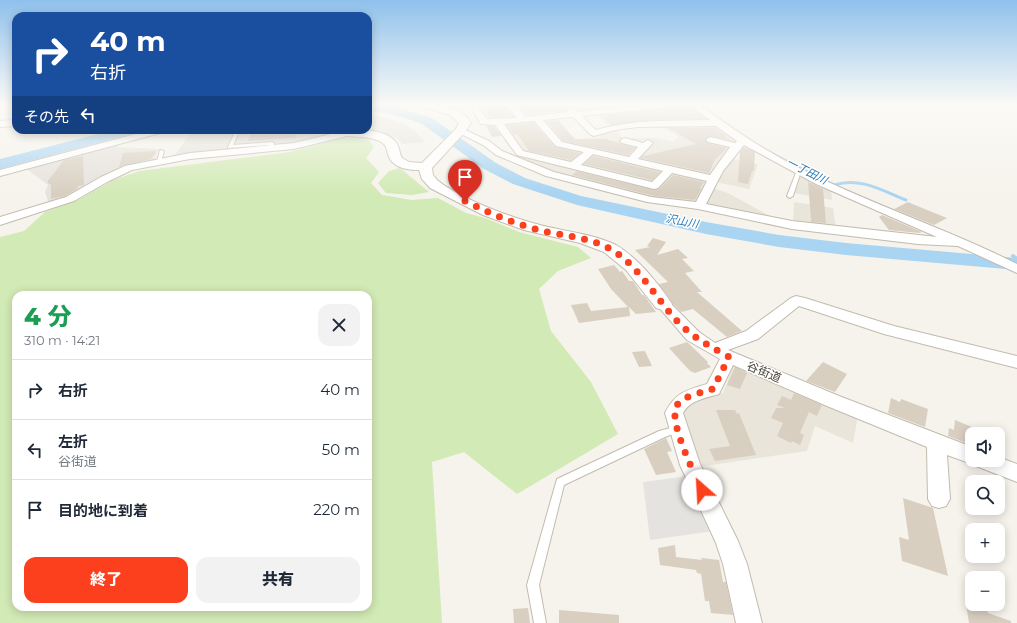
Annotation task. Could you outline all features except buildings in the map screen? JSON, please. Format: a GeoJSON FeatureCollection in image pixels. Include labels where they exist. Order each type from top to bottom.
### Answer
{"type":"FeatureCollection","features":[{"type":"Feature","properties":{"kind":"street"},"geometry":{"type":"LineString","coordinates":[[0,173],[146,134]]}},
{"type":"Feature","properties":{"kind":"street"},"geometry":{"type":"LineString","coordinates":[[0,221],[70,199],[105,179],[129,168],[195,155],[305,144],[338,134]]}},
{"type":"Feature","properties":{"kind":"street"},"geometry":{"type":"LineString","coordinates":[[367,134],[385,139],[392,145],[398,162],[425,167],[456,134]]}},
{"type":"Feature","properties":{"kind":"street"},"geometry":{"type":"LineString","coordinates":[[463,134],[486,143],[499,153],[573,166],[654,186],[670,169]]}},
{"type":"Feature","properties":{"kind":"street"},"geometry":{"type":"LineString","coordinates":[[505,134],[517,156],[550,174],[576,182],[651,200],[700,206],[708,209],[792,225],[918,240],[963,242]]}},
{"type":"Feature","properties":{"kind":"street"},"geometry":{"type":"LineString","coordinates":[[551,134],[559,144],[713,179]]}},
{"type":"Feature","properties":{"kind":"street"},"geometry":{"type":"LineString","coordinates":[[731,134],[740,143]]}},
{"type":"Feature","properties":{"kind":"street"},"geometry":{"type":"LineString","coordinates":[[711,140],[740,143],[873,207],[963,242],[1017,269]]}},
{"type":"Feature","properties":{"kind":"street"},"geometry":{"type":"LineString","coordinates":[[625,141],[646,144],[631,160]]}},
{"type":"Feature","properties":{"kind":"street"},"geometry":{"type":"LineString","coordinates":[[700,206],[709,185],[740,143]]}},
{"type":"Feature","properties":{"kind":"street"},"geometry":{"type":"LineString","coordinates":[[573,166],[591,151]]}},
{"type":"Feature","properties":{"kind":"street","name":"谷街道"},"geometry":{"type":"LineString","coordinates":[[425,167],[425,174],[431,182],[441,189],[478,207],[524,225],[586,240],[611,249],[621,256],[633,268],[663,304],[693,336],[721,353],[965,453]]}},
{"type":"Feature","properties":{"kind":"street"},"geometry":{"type":"LineString","coordinates":[[749,623],[727,541],[690,464],[674,413],[676,406],[685,398],[713,389],[721,353],[752,335],[796,301],[800,301],[890,330],[1017,362]]}},
{"type":"Feature","properties":{"kind":"street"},"geometry":{"type":"LineString","coordinates":[[937,442],[939,499]]}},
{"type":"Feature","properties":{"kind":"street"},"geometry":{"type":"LineString","coordinates":[[1001,467],[1017,473]]}},
{"type":"Feature","properties":{"kind":"lane"},"geometry":{"type":"LineString","coordinates":[[236,134],[230,146],[272,143],[271,148]]}},
{"type":"Feature","properties":{"kind":"lane"},"geometry":{"type":"LineString","coordinates":[[159,162],[162,150]]}},
{"type":"Feature","properties":{"kind":"lane"},"geometry":{"type":"LineString","coordinates":[[790,196],[799,171]]}},
{"type":"Feature","properties":{"kind":"lane"},"geometry":{"type":"LineString","coordinates":[[540,623],[533,585],[560,482],[662,434],[678,429]]}},
{"type":"Feature","properties":{"kind":"shaded area"},"geometry":{"type":"Polygon","coordinates":[[[190,134],[328,134],[294,143],[196,152],[174,156],[190,134]]]}},
{"type":"Feature","properties":{"kind":"shaded area"},"geometry":{"type":"Polygon","coordinates":[[[387,134],[418,134],[425,142],[402,144],[398,139],[387,134]]]}},
{"type":"Feature","properties":{"kind":"shaded area"},"geometry":{"type":"Polygon","coordinates":[[[511,134],[547,134],[555,144],[583,151],[584,153],[572,162],[524,152],[511,134]]]}},
{"type":"Feature","properties":{"kind":"shaded area"},"geometry":{"type":"Polygon","coordinates":[[[599,134],[620,134],[622,138],[657,138],[673,142],[678,136],[674,134],[732,134],[740,140],[732,145],[711,176],[640,160],[638,158],[653,143],[646,141],[639,142],[639,147],[630,156],[624,157],[593,149],[598,145],[594,144],[589,148],[567,143],[580,142],[584,138],[601,137],[599,134]]]}},
{"type":"Feature","properties":{"kind":"shaded area"},"geometry":{"type":"Polygon","coordinates":[[[120,142],[117,147],[159,149],[154,160],[151,162],[49,204],[45,192],[48,185],[24,167],[120,142]]]}},
{"type":"Feature","properties":{"kind":"shaded area"},"geometry":{"type":"Polygon","coordinates":[[[591,154],[664,171],[653,182],[649,183],[579,165],[591,154]]]}},
{"type":"Feature","properties":{"kind":"shaded area"},"geometry":{"type":"Polygon","coordinates":[[[521,156],[657,188],[671,172],[707,181],[699,204],[693,205],[656,197],[652,199],[579,181],[531,164],[519,157],[521,156]]]}},
{"type":"Feature","properties":{"kind":"shaded area"},"geometry":{"type":"Polygon","coordinates":[[[732,159],[758,164],[749,189],[716,182],[732,159]]]}},
{"type":"Feature","properties":{"kind":"shaded area"},"geometry":{"type":"Polygon","coordinates":[[[800,173],[831,189],[832,200],[795,193],[800,173]]]}},
{"type":"Feature","properties":{"kind":"shaded area"},"geometry":{"type":"Polygon","coordinates":[[[710,187],[728,193],[777,220],[705,206],[710,187]]]}},
{"type":"Feature","properties":{"kind":"shaded area"},"geometry":{"type":"Polygon","coordinates":[[[794,202],[833,208],[836,228],[793,223],[794,202]]]}},
{"type":"Feature","properties":{"kind":"shaded area"},"geometry":{"type":"Polygon","coordinates":[[[734,364],[858,416],[853,443],[815,426],[807,451],[698,467],[681,415],[689,402],[723,393],[734,364]]]}},
{"type":"Feature","properties":{"kind":"shaded area"},"geometry":{"type":"Polygon","coordinates":[[[688,476],[714,531],[650,540],[643,482],[688,476]]]}},
{"type":"Feature","properties":{"kind":"green space"},"geometry":{"type":"Polygon","coordinates":[[[355,137],[369,140],[374,147],[366,158],[379,172],[371,183],[382,195],[412,200],[438,198],[466,213],[485,218],[519,232],[578,247],[591,258],[558,271],[539,289],[551,331],[591,382],[618,434],[517,494],[464,452],[432,462],[442,623],[0,623],[0,237],[24,231],[45,212],[80,199],[113,180],[139,171],[290,152],[341,138],[355,137]]]}},
{"type":"Feature","properties":{"kind":"green space"},"geometry":{"type":"Polygon","coordinates":[[[400,168],[429,192],[412,195],[386,193],[378,183],[389,171],[400,168]]]}},
{"type":"Feature","properties":{"kind":"waterway","name":"沢山川"},"geometry":{"type":"LineString","coordinates":[[0,164],[114,134]]}},
{"type":"Feature","properties":{"kind":"waterway","name":"沢山川"},"geometry":{"type":"LineString","coordinates":[[445,134],[490,166],[519,181],[577,200],[706,228],[779,241],[846,249],[1017,264]]}},
{"type":"Feature","properties":{"kind":"waterway","name":"一丁田川"},"geometry":{"type":"LineString","coordinates":[[770,152],[802,169]]}},
{"type":"Feature","properties":{"kind":"waterway","name":"一丁田川"},"geometry":{"type":"LineString","coordinates":[[802,169],[834,185],[844,183],[862,184],[906,200]]}},
{"type":"Feature","properties":{"kind":"waterway","name":"一丁田川"},"geometry":{"type":"LineString","coordinates":[[1013,256],[1017,259]]}},
{"type":"Feature","properties":{"kind":"route"},"geometry":{"type":"LineString","coordinates":[[465,201],[524,225],[598,243],[611,249],[621,256],[633,268],[679,323],[693,336],[729,357],[713,389],[685,398],[676,406],[674,413],[690,464],[702,490]]}}]}
